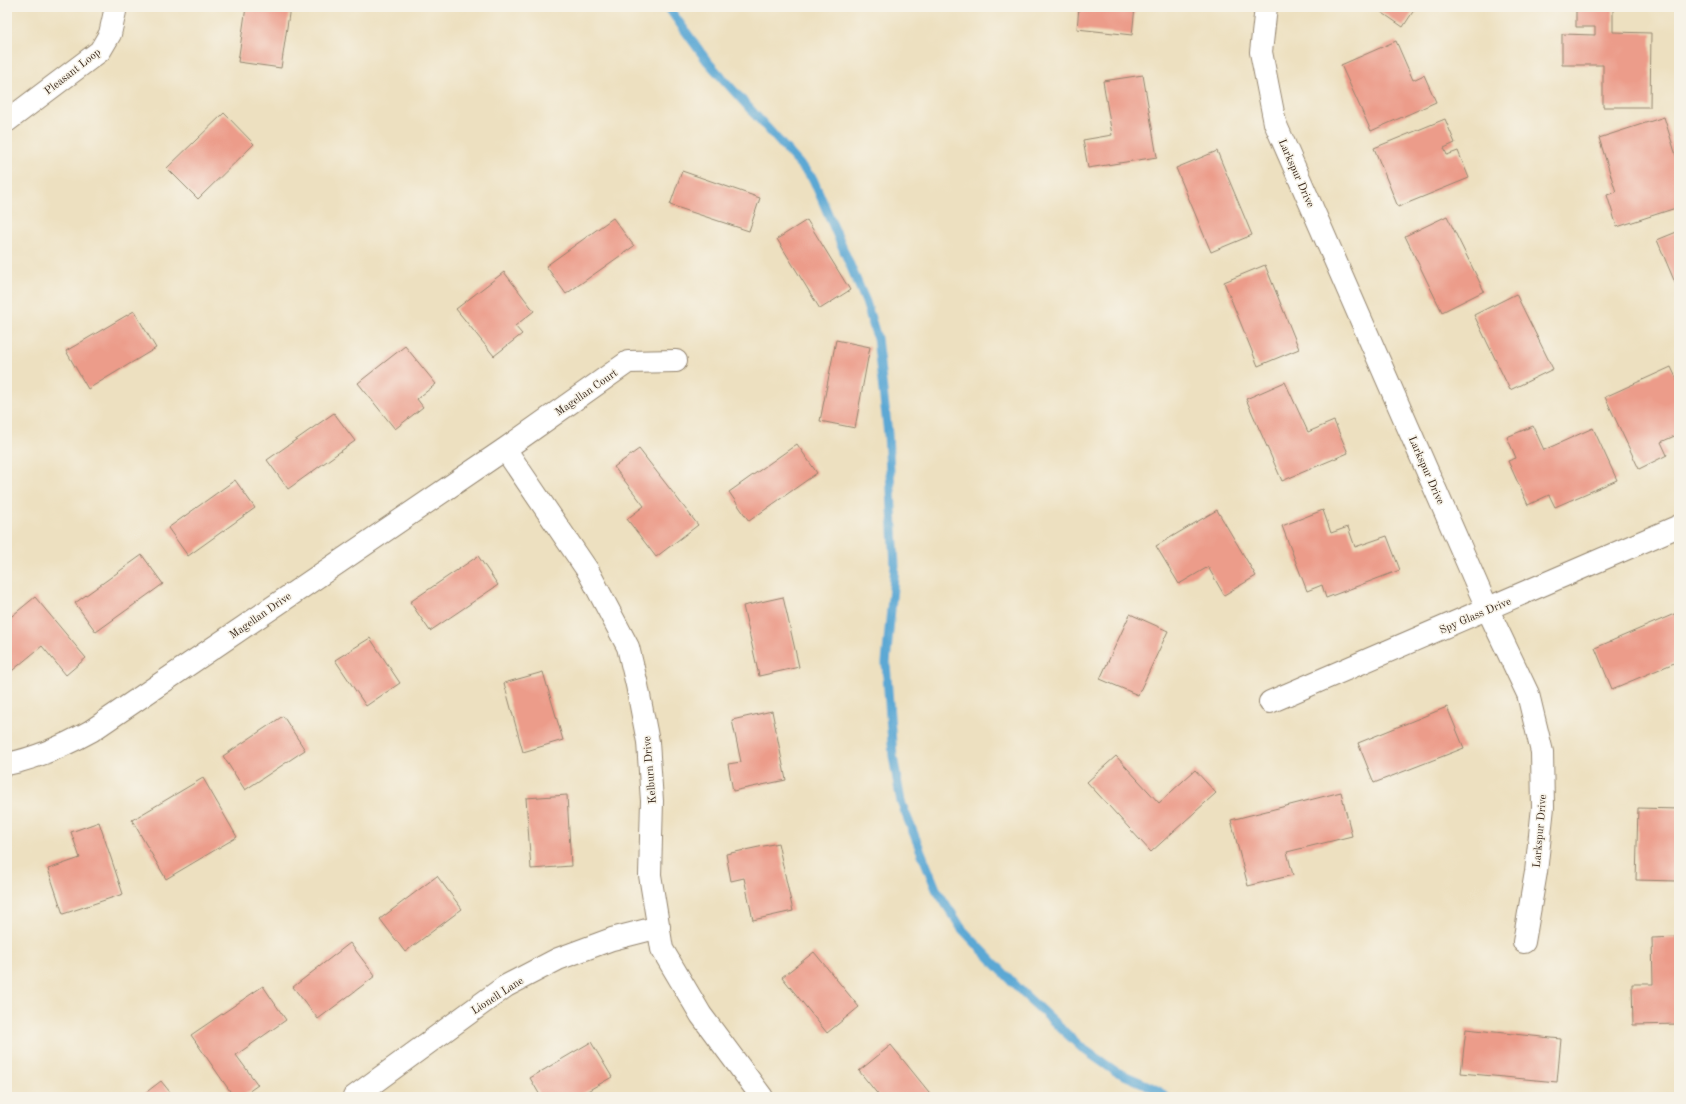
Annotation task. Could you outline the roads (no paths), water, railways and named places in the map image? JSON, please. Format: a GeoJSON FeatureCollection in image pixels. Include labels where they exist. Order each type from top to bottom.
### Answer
{"type":"FeatureCollection","features":[{"type":"Feature","properties":{"kind":"street","name":"Pleasant Loop"},"geometry":{"type":"LineString","coordinates":[[7,122],[100,51],[110,34],[116,7]]}},
{"type":"Feature","properties":{"kind":"street","name":"Larkspur Drive"},"geometry":{"type":"LineString","coordinates":[[1266,7],[1261,52],[1275,123],[1488,610],[1528,694],[1542,752],[1543,807],[1536,872],[1524,942]]}},
{"type":"Feature","properties":{"kind":"street","name":"Magellan Court"},"geometry":{"type":"LineString","coordinates":[[505,449],[628,362],[676,361]]}},
{"type":"Feature","properties":{"kind":"street","name":"Magellan Drive"},"geometry":{"type":"LineString","coordinates":[[7,764],[24,761],[60,748],[91,731],[505,449]]}},
{"type":"Feature","properties":{"kind":"street","name":"Kelburn Drive"},"geometry":{"type":"LineString","coordinates":[[505,449],[588,571],[628,647],[648,742],[652,801],[650,874],[662,949],[701,1015],[762,1097]]}},
{"type":"Feature","properties":{"kind":"street","name":"Spy Glass Drive"},"geometry":{"type":"LineString","coordinates":[[1270,702],[1488,610],[1679,526]]}},
{"type":"Feature","properties":{"kind":"street","name":"Lionell Lane"},"geometry":{"type":"LineString","coordinates":[[354,1097],[506,986],[558,959],[612,939],[658,927]]}},
{"type":"Feature","properties":{"kind":"waterway"},"geometry":{"type":"LineString","coordinates":[[668,7],[707,61],[813,179],[866,302],[877,338],[888,434],[895,566],[886,663],[893,756],[901,802],[936,889],[962,929],[1024,994],[1082,1048],[1115,1071],[1156,1089],[1166,1097]]}}]}
